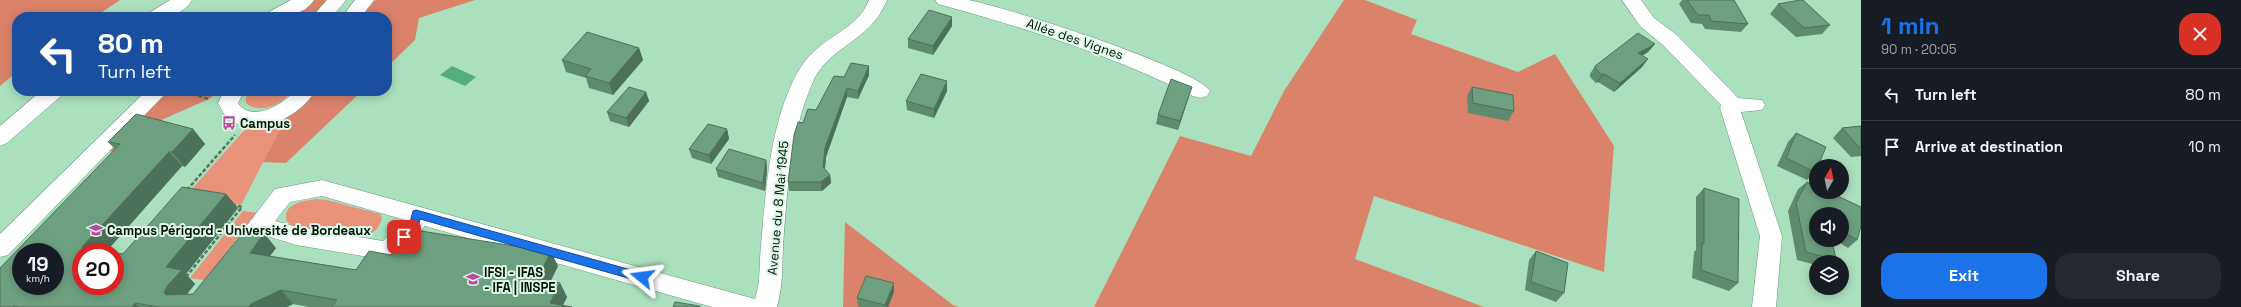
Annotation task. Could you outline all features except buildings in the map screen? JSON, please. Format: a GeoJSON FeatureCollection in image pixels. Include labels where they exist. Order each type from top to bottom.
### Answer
{"type":"FeatureCollection","features":[{"type":"Feature","properties":{"kind":"street"},"geometry":{"type":"LineString","coordinates":[[164,12],[183,0]]}},
{"type":"Feature","properties":{"kind":"street"},"geometry":{"type":"LineString","coordinates":[[283,12],[305,0]]}},
{"type":"Feature","properties":{"kind":"street"},"geometry":{"type":"LineString","coordinates":[[326,12],[337,0]]}},
{"type":"Feature","properties":{"kind":"street"},"geometry":{"type":"LineString","coordinates":[[355,12],[365,0]]}},
{"type":"Feature","properties":{"kind":"street","name":"Avenue du 8 Mai 1945"},"geometry":{"type":"LineString","coordinates":[[765,307],[771,284],[772,249],[781,156],[785,132],[802,83],[812,65],[823,54],[865,24],[875,9],[878,0]]}},
{"type":"Feature","properties":{"kind":"street","name":"Allée des Vignes"},"geometry":{"type":"LineString","coordinates":[[944,0],[990,11],[1094,44],[1161,71],[1200,91]]}},
{"type":"Feature","properties":{"kind":"street"},"geometry":{"type":"LineString","coordinates":[[1631,0],[1647,22],[1670,40],[1733,105],[1755,105]]}},
{"type":"Feature","properties":{"kind":"street"},"geometry":{"type":"LineString","coordinates":[[0,138],[48,96]]}},
{"type":"Feature","properties":{"kind":"street"},"geometry":{"type":"LineString","coordinates":[[0,248],[153,96]]}},
{"type":"Feature","properties":{"kind":"street"},"geometry":{"type":"LineString","coordinates":[[232,96],[228,103],[231,111],[238,116],[249,119],[260,118],[285,110],[295,104],[301,96]]}},
{"type":"Feature","properties":{"kind":"street"},"geometry":{"type":"LineString","coordinates":[[1733,105],[1730,108],[1730,114],[1771,236],[1764,307]]}},
{"type":"Feature","properties":{"kind":"street"},"geometry":{"type":"LineString","coordinates":[[224,268],[283,195],[322,188],[748,307]]}},
{"type":"Feature","properties":{"kind":"street"},"geometry":{"type":"LineString","coordinates":[[259,225],[296,236],[387,251],[404,237],[415,224],[416,214]]}},
{"type":"Feature","properties":{"kind":"path"},"geometry":{"type":"LineString","coordinates":[[198,96],[209,99]]}},
{"type":"Feature","properties":{"kind":"path"},"geometry":{"type":"LineString","coordinates":[[182,195],[249,119]]}},
{"type":"Feature","properties":{"kind":"path"},"geometry":{"type":"LineString","coordinates":[[182,281],[242,207],[229,204]]}},
{"type":"Feature","properties":{"kind":"shaded area"},"geometry":{"type":"Polygon","coordinates":[[[0,0],[120,0],[102,12],[12,12],[12,76],[0,86],[0,0]]]}},
{"type":"Feature","properties":{"kind":"shaded area"},"geometry":{"type":"Polygon","coordinates":[[[312,0],[327,0],[316,12],[289,12],[312,0]]]}},
{"type":"Feature","properties":{"kind":"shaded area"},"geometry":{"type":"Polygon","coordinates":[[[375,0],[475,0],[419,18],[415,40],[392,62],[392,12],[365,12],[375,0]]]}},
{"type":"Feature","properties":{"kind":"shaded area"},"geometry":{"type":"Polygon","coordinates":[[[1344,0],[1365,0],[1417,20],[1411,34],[1518,72],[1555,54],[1614,146],[1604,272],[1374,196],[1355,259],[1484,307],[1094,307],[1180,136],[1251,156],[1284,91],[1344,0]]]}},
{"type":"Feature","properties":{"kind":"shaded area"},"geometry":{"type":"Polygon","coordinates":[[[452,66],[476,77],[465,86],[440,75],[452,66]]]}},
{"type":"Feature","properties":{"kind":"shaded area"},"geometry":{"type":"Polygon","coordinates":[[[164,96],[213,96],[150,125],[122,153],[107,151],[164,96]]]}},
{"type":"Feature","properties":{"kind":"shaded area"},"geometry":{"type":"Polygon","coordinates":[[[247,96],[287,96],[277,104],[264,108],[251,107],[246,103],[247,96]]]}},
{"type":"Feature","properties":{"kind":"shaded area"},"geometry":{"type":"Polygon","coordinates":[[[311,96],[357,96],[286,163],[263,162],[287,116],[304,104],[311,96]]]}},
{"type":"Feature","properties":{"kind":"shaded area"},"geometry":{"type":"Polygon","coordinates":[[[287,116],[241,205],[196,198],[124,265],[249,125],[287,116]]]}},
{"type":"Feature","properties":{"kind":"shaded area"},"geometry":{"type":"Polygon","coordinates":[[[316,199],[327,200],[380,214],[382,218],[381,222],[377,229],[371,234],[358,237],[293,226],[287,222],[287,211],[290,207],[300,202],[316,199]]]}},
{"type":"Feature","properties":{"kind":"shaded area"},"geometry":{"type":"Polygon","coordinates":[[[243,211],[258,213],[204,280],[190,278],[243,211]]]}},
{"type":"Feature","properties":{"kind":"shaded area"},"geometry":{"type":"Polygon","coordinates":[[[845,222],[953,305],[959,307],[843,307],[845,222]]]}},
{"type":"Feature","properties":{"kind":"place","name":"Campus"},"geometry":{"type":"Point","coordinates":[229,123]}},
{"type":"Feature","properties":{"kind":"place","name":"Campus Périgord - Université de Bordeaux"},"geometry":{"type":"Point","coordinates":[96,230]}},
{"type":"Feature","properties":{"kind":"place","name":"IFSI - IFAS - IFA | INSPE"},"geometry":{"type":"Point","coordinates":[473,279]}},
{"type":"Feature","properties":{"kind":"route"},"geometry":{"type":"LineString","coordinates":[[404,237],[415,224],[416,214],[642,277]]}}]}
